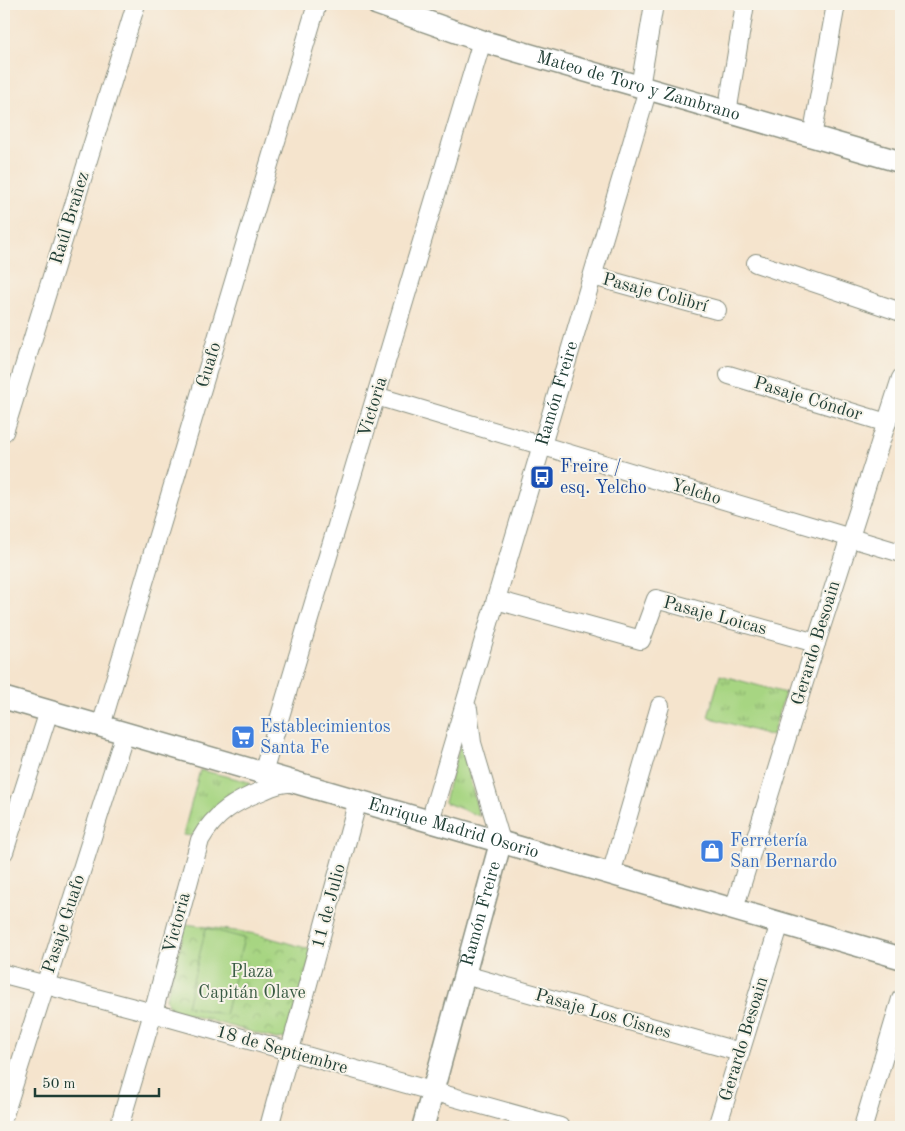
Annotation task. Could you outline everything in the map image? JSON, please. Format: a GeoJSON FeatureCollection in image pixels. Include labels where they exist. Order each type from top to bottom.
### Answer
{"type":"FeatureCollection","features":[{"type":"Feature","properties":{"kind":"street","name":"Raúl Brañez"},"geometry":{"type":"LineString","coordinates":[[4,432],[136,4]]}},
{"type":"Feature","properties":{"kind":"street","name":"Guafo"},"geometry":{"type":"LineString","coordinates":[[101,726],[317,4]]}},
{"type":"Feature","properties":{"kind":"street","name":"Mateo de Toro y Zambrano"},"geometry":{"type":"LineString","coordinates":[[377,4],[482,41],[901,162]]}},
{"type":"Feature","properties":{"kind":"street","name":"Ramón Freire"},"geometry":{"type":"LineString","coordinates":[[430,821],[592,276],[644,88],[654,4]]}},
{"type":"Feature","properties":{"kind":"street"},"geometry":{"type":"LineString","coordinates":[[727,112],[745,4]]}},
{"type":"Feature","properties":{"kind":"street"},"geometry":{"type":"LineString","coordinates":[[812,137],[836,4]]}},
{"type":"Feature","properties":{"kind":"street","name":"Victoria"},"geometry":{"type":"LineString","coordinates":[[263,773],[482,41]]}},
{"type":"Feature","properties":{"kind":"street"},"geometry":{"type":"LineString","coordinates":[[756,263],[901,312]]}},
{"type":"Feature","properties":{"kind":"street","name":"Pasaje Colibrí"},"geometry":{"type":"LineString","coordinates":[[592,276],[718,310]]}},
{"type":"Feature","properties":{"kind":"street","name":"Pasaje Cóndor"},"geometry":{"type":"LineString","coordinates":[[728,376],[887,422]]}},
{"type":"Feature","properties":{"kind":"street","name":"Gerardo Besoain"},"geometry":{"type":"LineString","coordinates":[[734,909],[816,642],[901,378]]}},
{"type":"Feature","properties":{"kind":"street","name":"Yelcho"},"geometry":{"type":"LineString","coordinates":[[376,396],[901,553]]}},
{"type":"Feature","properties":{"kind":"street","name":"Pasaje Loicas"},"geometry":{"type":"LineString","coordinates":[[496,600],[641,640],[656,599],[816,642]]}},
{"type":"Feature","properties":{"kind":"street","name":"Enrique Madrid Osorio"},"geometry":{"type":"LineString","coordinates":[[4,698],[901,958]]}},
{"type":"Feature","properties":{"kind":"street","name":"Ramón Freire"},"geometry":{"type":"LineString","coordinates":[[423,1127],[502,842],[472,743],[468,722],[467,698]]}},
{"type":"Feature","properties":{"kind":"street"},"geometry":{"type":"LineString","coordinates":[[611,874],[660,706]]}},
{"type":"Feature","properties":{"kind":"street"},"geometry":{"type":"LineString","coordinates":[[4,852],[49,711]]}},
{"type":"Feature","properties":{"kind":"street","name":"Pasaje Guafo"},"geometry":{"type":"LineString","coordinates":[[4,1115],[125,733]]}},
{"type":"Feature","properties":{"kind":"street","name":"Victoria"},"geometry":{"type":"LineString","coordinates":[[119,1127],[153,1013],[194,857],[206,828],[225,809],[250,796],[274,786],[289,783],[305,785]]}},
{"type":"Feature","properties":{"kind":"street","name":"11 de Julio"},"geometry":{"type":"LineString","coordinates":[[269,1127],[358,800]]}},
{"type":"Feature","properties":{"kind":"street","name":"Gerardo Besoain"},"geometry":{"type":"LineString","coordinates":[[717,1127],[780,923]]}},
{"type":"Feature","properties":{"kind":"street","name":"18 de Septiembre"},"geometry":{"type":"LineString","coordinates":[[4,974],[153,1013],[560,1127]]}},
{"type":"Feature","properties":{"kind":"street","name":"Pasaje Los Cisnes"},"geometry":{"type":"LineString","coordinates":[[465,975],[740,1052]]}},
{"type":"Feature","properties":{"kind":"street"},"geometry":{"type":"LineString","coordinates":[[863,1127],[901,999]]}},
{"type":"Feature","properties":{"kind":"green space"},"geometry":{"type":"Polygon","coordinates":[[[720,675],[785,693],[772,736],[708,717],[720,675]]]}},
{"type":"Feature","properties":{"kind":"green space"},"geometry":{"type":"Polygon","coordinates":[[[461,741],[479,816],[444,802],[461,741]]]}},
{"type":"Feature","properties":{"kind":"green space"},"geometry":{"type":"Polygon","coordinates":[[[200,770],[246,781],[249,783],[249,786],[211,811],[192,836],[183,835],[200,770]]]}},
{"type":"Feature","properties":{"kind":"green space","name":"Plaza Capitán Olave"},"geometry":{"type":"Polygon","coordinates":[[[186,924],[256,934],[313,950],[287,1038],[276,1039],[173,1010],[169,1007],[166,998],[186,924]]]}},
{"type":"Feature","properties":{"kind":"green space"},"geometry":{"type":"Polygon","coordinates":[[[206,928],[244,938],[225,1015],[187,1006],[206,928]]]}},
{"type":"Feature","properties":{"kind":"place","name":"Freire / esq. Yelcho"},"geometry":{"type":"Point","coordinates":[542,477]}},
{"type":"Feature","properties":{"kind":"place","name":"Establecimientos Santa Fe"},"geometry":{"type":"Point","coordinates":[243,737]}},
{"type":"Feature","properties":{"kind":"place","name":"Ferretería San Bernardo"},"geometry":{"type":"Point","coordinates":[712,851]}}]}
